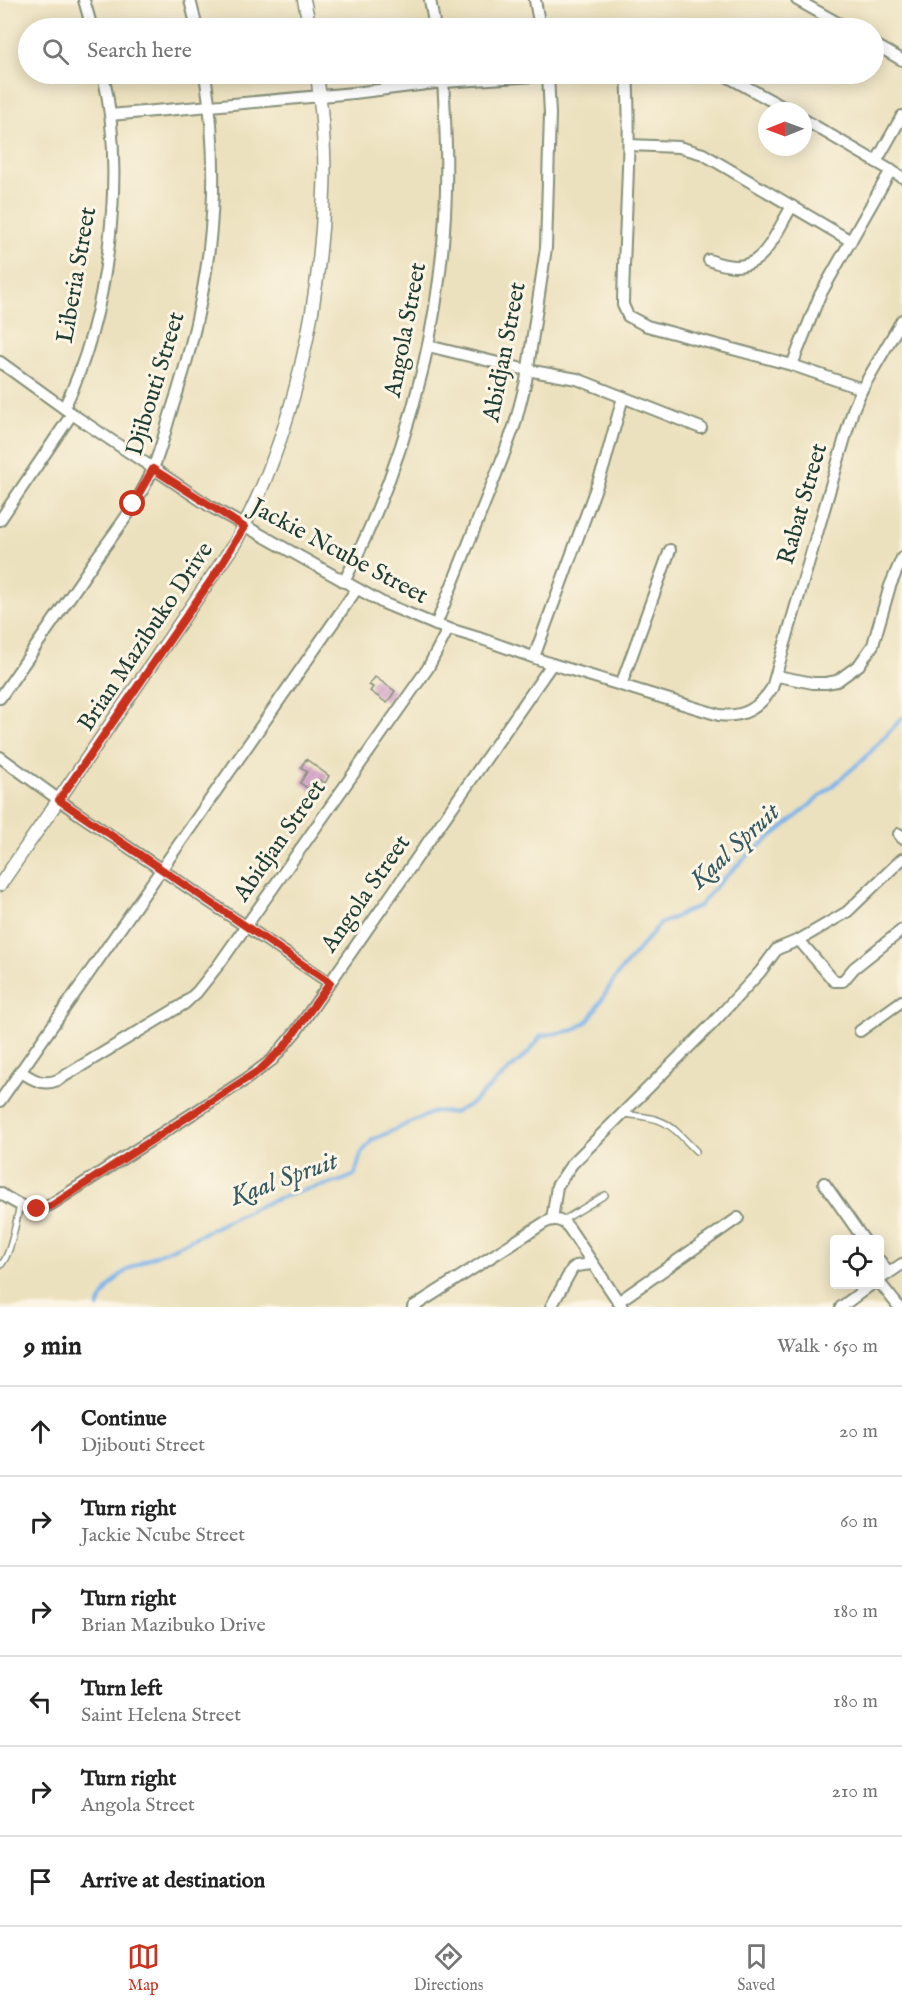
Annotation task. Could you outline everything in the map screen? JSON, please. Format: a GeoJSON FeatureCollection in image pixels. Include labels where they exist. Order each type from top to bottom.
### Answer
{"type":"FeatureCollection","features":[{"type":"Feature","properties":{"kind":"street"},"geometry":{"type":"LineString","coordinates":[[84,0],[89,18]]}},
{"type":"Feature","properties":{"kind":"street"},"geometry":{"type":"LineString","coordinates":[[190,0],[194,18]]}},
{"type":"Feature","properties":{"kind":"street"},"geometry":{"type":"LineString","coordinates":[[304,0],[308,18]]}},
{"type":"Feature","properties":{"kind":"street"},"geometry":{"type":"LineString","coordinates":[[430,0],[433,18]]}},
{"type":"Feature","properties":{"kind":"street"},"geometry":{"type":"LineString","coordinates":[[535,0],[538,18]]}},
{"type":"Feature","properties":{"kind":"street"},"geometry":{"type":"LineString","coordinates":[[797,0],[829,18]]}},
{"type":"Feature","properties":{"kind":"street"},"geometry":{"type":"LineString","coordinates":[[884,50],[902,60]]}},
{"type":"Feature","properties":{"kind":"street","name":"Liberia Street"},"geometry":{"type":"LineString","coordinates":[[0,520],[68,411],[87,349],[107,258],[111,214],[110,115],[105,84]]}},
{"type":"Feature","properties":{"kind":"street","name":"Djibouti Street"},"geometry":{"type":"LineString","coordinates":[[0,698],[113,535],[153,469],[194,336],[208,268],[213,197],[210,106],[207,84]]}},
{"type":"Feature","properties":{"kind":"street","name":"Brian Mazibuko Drive"},"geometry":{"type":"LineString","coordinates":[[0,885],[218,570],[253,510],[281,438],[301,365],[319,260],[324,190],[319,84]]}},
{"type":"Feature","properties":{"kind":"street"},"geometry":{"type":"LineString","coordinates":[[110,115],[320,96],[401,84]]}},
{"type":"Feature","properties":{"kind":"street","name":"Angola Street"},"geometry":{"type":"LineString","coordinates":[[344,582],[370,530],[400,453],[428,346],[446,222],[442,84]]}},
{"type":"Feature","properties":{"kind":"street","name":"Abidjan Street"},"geometry":{"type":"LineString","coordinates":[[436,625],[515,424],[521,403],[536,326],[546,248],[549,84]]}},
{"type":"Feature","properties":{"kind":"street"},"geometry":{"type":"LineString","coordinates":[[627,84],[629,145],[623,298],[624,310],[628,316],[647,326],[792,365],[862,389]]}},
{"type":"Feature","properties":{"kind":"street"},"geometry":{"type":"LineString","coordinates":[[741,84],[774,102]]}},
{"type":"Feature","properties":{"kind":"street"},"geometry":{"type":"LineString","coordinates":[[876,162],[902,116]]}},
{"type":"Feature","properties":{"kind":"street"},"geometry":{"type":"LineString","coordinates":[[812,123],[902,177]]}},
{"type":"Feature","properties":{"kind":"street"},"geometry":{"type":"LineString","coordinates":[[629,145],[663,145],[691,149],[716,161],[851,241]]}},
{"type":"Feature","properties":{"kind":"street"},"geometry":{"type":"LineString","coordinates":[[792,365],[812,312],[891,170]]}},
{"type":"Feature","properties":{"kind":"street"},"geometry":{"type":"LineString","coordinates":[[709,260],[721,265],[740,267],[755,262],[792,207]]}},
{"type":"Feature","properties":{"kind":"street","name":"Rabat Street"},"geometry":{"type":"LineString","coordinates":[[760,704],[772,688],[777,676],[845,431],[862,389],[902,320]]}},
{"type":"Feature","properties":{"kind":"street"},"geometry":{"type":"LineString","coordinates":[[428,346],[527,370],[576,379],[701,428]]}},
{"type":"Feature","properties":{"kind":"street","name":"Jackie Ncube Street"},"geometry":{"type":"LineString","coordinates":[[0,363],[153,469],[244,527],[356,590],[402,612],[552,664],[719,715],[747,713],[760,704]]}},
{"type":"Feature","properties":{"kind":"street"},"geometry":{"type":"LineString","coordinates":[[534,657],[604,466],[623,397]]}},
{"type":"Feature","properties":{"kind":"street"},"geometry":{"type":"LineString","coordinates":[[621,685],[670,550]]}},
{"type":"Feature","properties":{"kind":"street"},"geometry":{"type":"LineString","coordinates":[[777,676],[813,683],[826,683],[837,681],[859,665],[873,645],[890,586],[902,558]]}},
{"type":"Feature","properties":{"kind":"street"},"geometry":{"type":"LineString","coordinates":[[0,1101],[356,590]]}},
{"type":"Feature","properties":{"kind":"street","name":"Abidjan Street"},"geometry":{"type":"LineString","coordinates":[[20,1071],[38,1082],[52,1082],[168,1014],[197,992],[246,927],[428,668],[448,629]]}},
{"type":"Feature","properties":{"kind":"street","name":"Angola Street"},"geometry":{"type":"LineString","coordinates":[[20,1206],[37,1209],[51,1206],[261,1069],[284,1047],[552,664]]}},
{"type":"Feature","properties":{"kind":"street"},"geometry":{"type":"LineString","coordinates":[[0,757],[161,870],[330,983]]}},
{"type":"Feature","properties":{"kind":"street"},"geometry":{"type":"LineString","coordinates":[[557,1220],[557,1186],[563,1175],[728,1007],[777,949],[798,940],[847,912],[902,859]]}},
{"type":"Feature","properties":{"kind":"street"},"geometry":{"type":"LineString","coordinates":[[798,940],[834,981],[843,981],[854,968],[900,934]]}},
{"type":"Feature","properties":{"kind":"street"},"geometry":{"type":"LineString","coordinates":[[860,1031],[902,1001]]}},
{"type":"Feature","properties":{"kind":"street"},"geometry":{"type":"LineString","coordinates":[[824,1183],[861,1235]]}},
{"type":"Feature","properties":{"kind":"street"},"geometry":{"type":"LineString","coordinates":[[0,1193],[20,1206]]}},
{"type":"Feature","properties":{"kind":"street"},"geometry":{"type":"LineString","coordinates":[[413,1307],[544,1223],[557,1220],[569,1228],[620,1304],[738,1218]]}},
{"type":"Feature","properties":{"kind":"street"},"geometry":{"type":"LineString","coordinates":[[551,1307],[572,1269],[576,1266],[592,1264]]}},
{"type":"Feature","properties":{"kind":"street"},"geometry":{"type":"LineString","coordinates":[[884,1277],[902,1264]]}},
{"type":"Feature","properties":{"kind":"street"},"geometry":{"type":"LineString","coordinates":[[884,1281],[899,1307]]}},
{"type":"Feature","properties":{"kind":"street"},"geometry":{"type":"LineString","coordinates":[[845,1306],[866,1289]]}},
{"type":"Feature","properties":{"kind":"lane"},"geometry":{"type":"LineString","coordinates":[[621,1114],[661,1120],[671,1125],[696,1150]]}},
{"type":"Feature","properties":{"kind":"lane"},"geometry":{"type":"LineString","coordinates":[[557,1220],[605,1195]]}},
{"type":"Feature","properties":{"kind":"lane"},"geometry":{"type":"LineString","coordinates":[[0,1266],[8,1256],[13,1227],[20,1206]]}},
{"type":"Feature","properties":{"kind":"building"},"geometry":{"type":"Polygon","coordinates":[[[375,677],[395,691],[387,703],[370,691],[373,687],[369,685],[375,677]]]}},
{"type":"Feature","properties":{"kind":"building"},"geometry":{"type":"Polygon","coordinates":[[[306,759],[329,776],[325,783],[320,780],[312,791],[300,783],[307,772],[301,767],[306,759]]]}},
{"type":"Feature","properties":{"kind":"waterway","name":"Kaal Spruit"},"geometry":{"type":"LineString","coordinates":[[98,1307],[113,1282],[133,1266],[268,1202],[355,1175],[361,1154],[372,1140],[436,1111],[453,1113],[471,1104],[529,1052],[541,1036],[574,1030],[589,1020],[617,975],[660,924],[699,906],[748,855],[865,758],[902,718]]}},
{"type":"Feature","properties":{"kind":"route"},"geometry":{"type":"LineString","coordinates":[[37,1209],[51,1206],[261,1069],[284,1047],[330,983],[59,800],[218,570],[244,527],[153,469],[133,504]]}}]}
